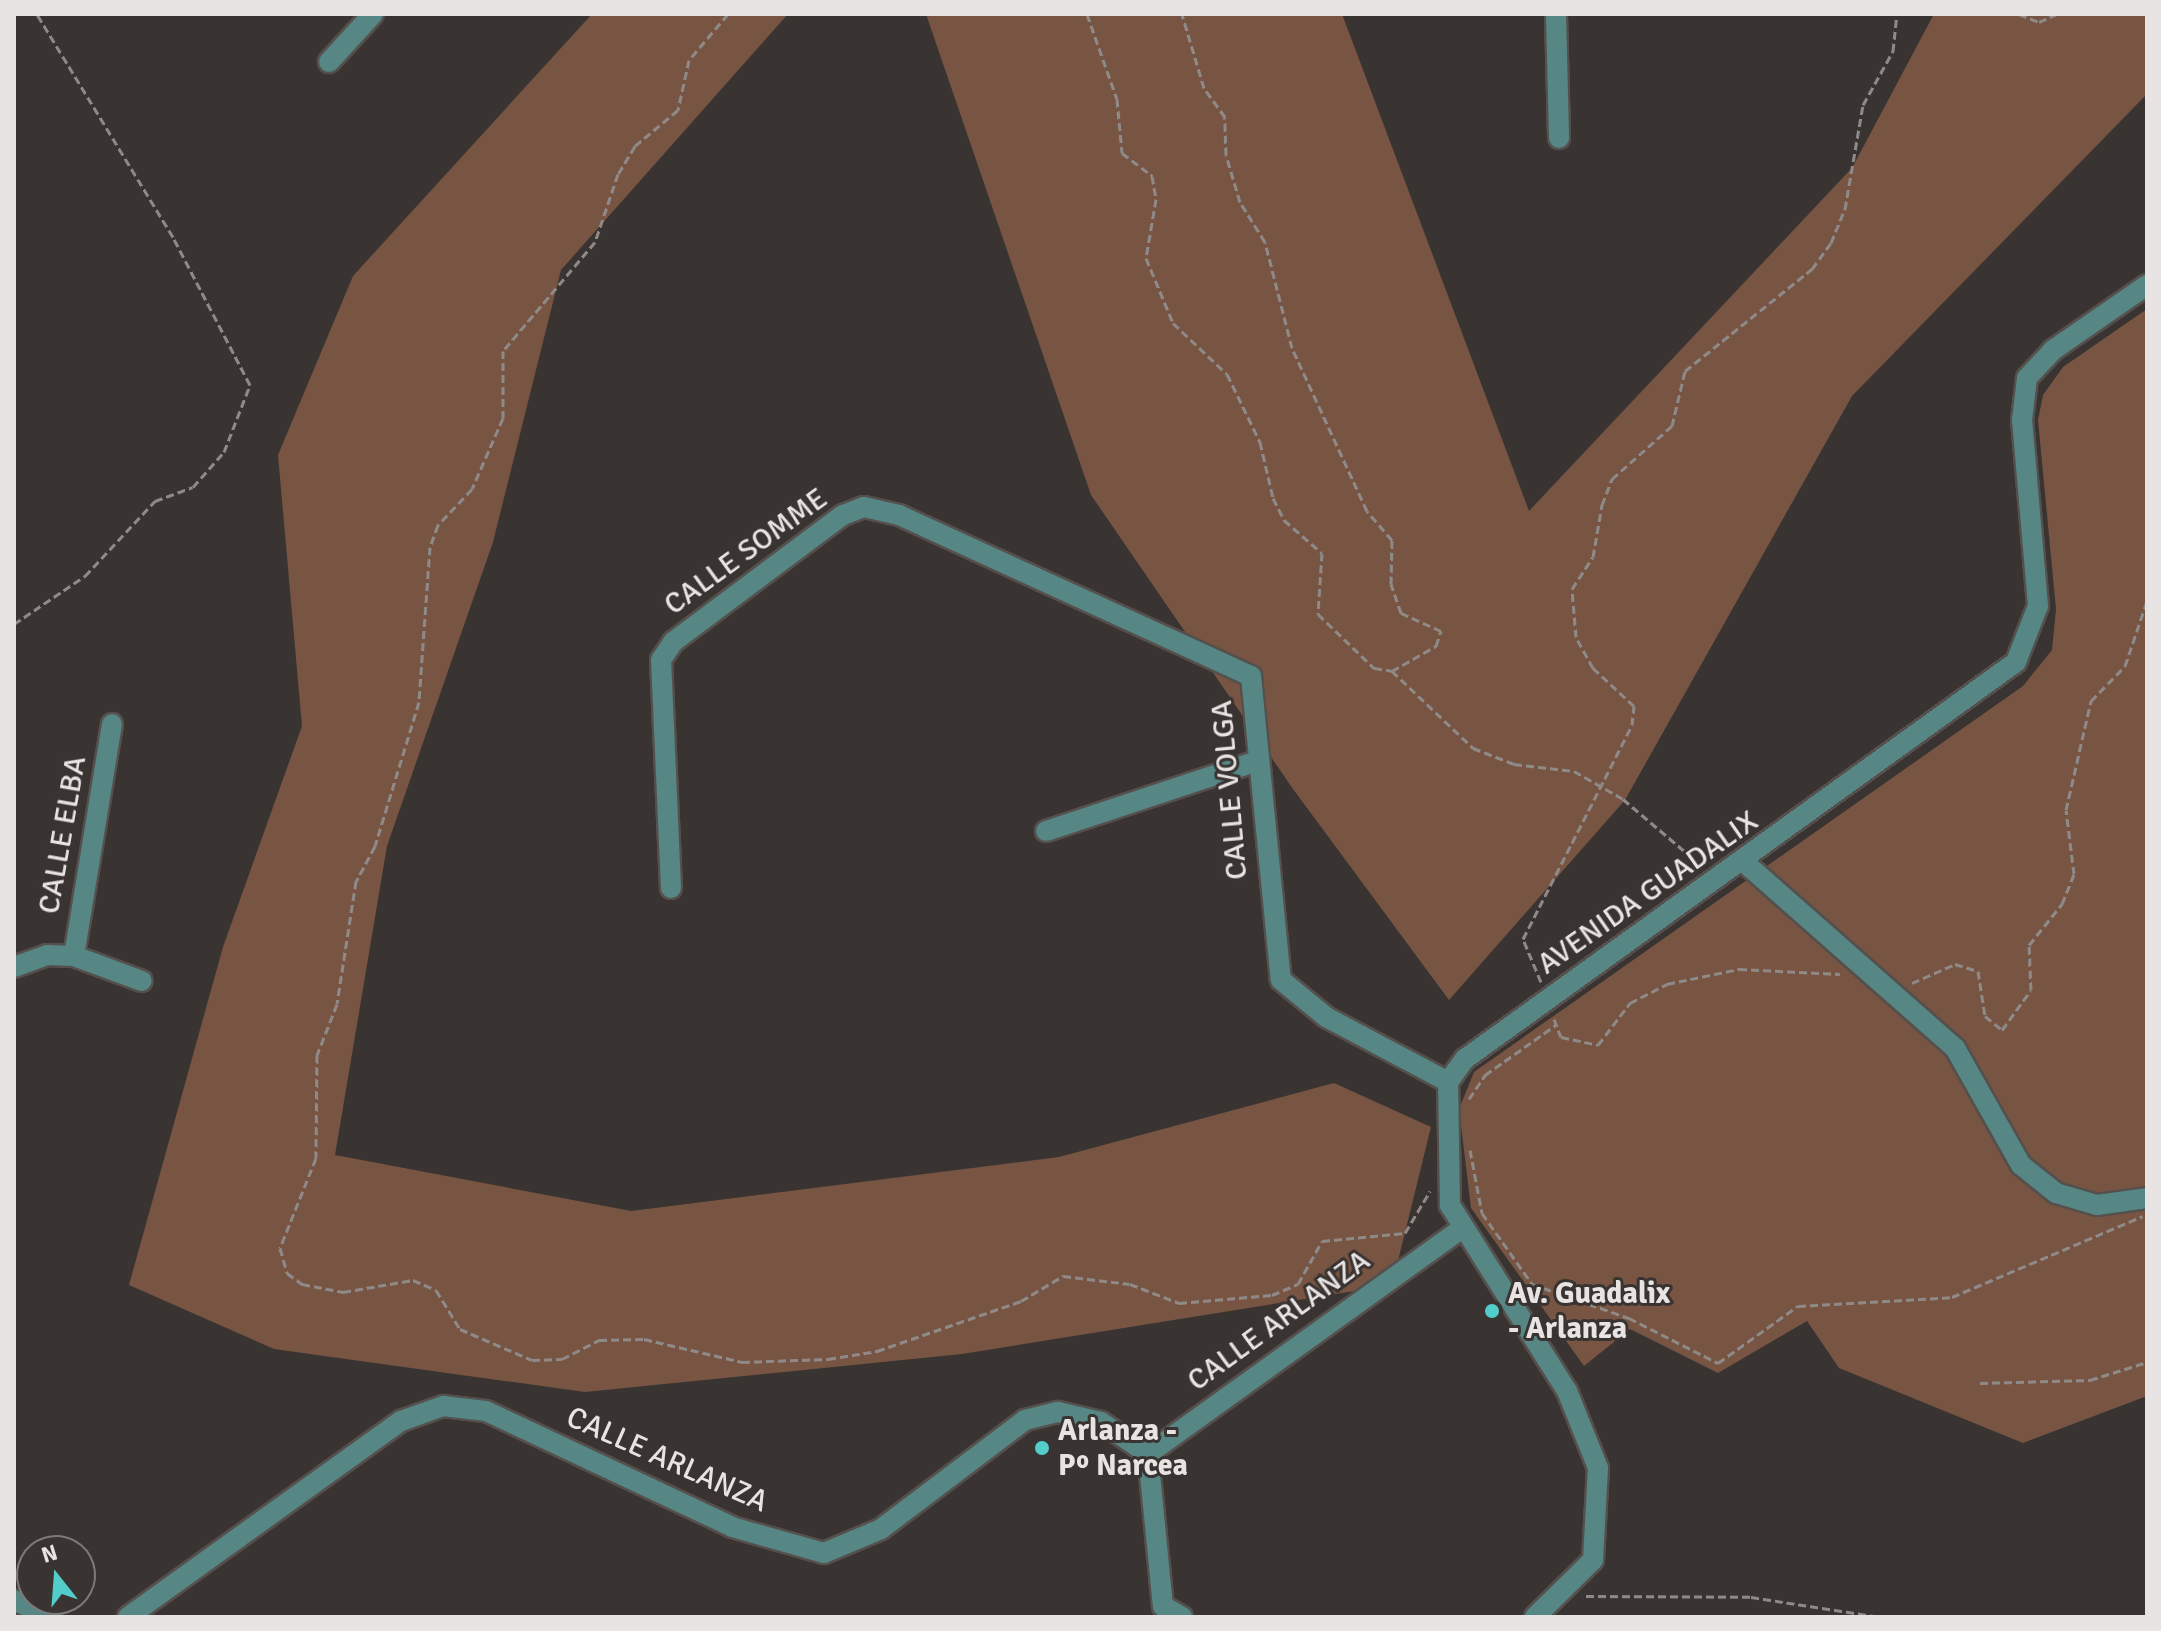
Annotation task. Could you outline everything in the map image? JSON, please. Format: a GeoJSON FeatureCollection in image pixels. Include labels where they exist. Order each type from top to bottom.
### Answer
{"type":"FeatureCollection","features":[{"type":"Feature","properties":{"kind":"street"},"geometry":{"type":"LineString","coordinates":[[329,62],[373,14]]}},
{"type":"Feature","properties":{"kind":"street"},"geometry":{"type":"LineString","coordinates":[[1556,14],[1559,138]]}},
{"type":"Feature","properties":{"kind":"street","name":"AVENIDA GUADALIX"},"geometry":{"type":"LineString","coordinates":[[1448,1082],[1465,1059],[1744,862],[2016,662],[2038,606],[2022,420],[2027,378],[2053,350],[2147,285]]}},
{"type":"Feature","properties":{"kind":"street","name":"CALLE VOLGA"},"geometry":{"type":"LineString","coordinates":[[864,507],[899,515],[1251,676],[1281,980],[1326,1017],[1448,1082]]}},
{"type":"Feature","properties":{"kind":"street","name":"CALLE SOMME"},"geometry":{"type":"LineString","coordinates":[[671,888],[661,660],[685,633],[864,507]]}},
{"type":"Feature","properties":{"kind":"street","name":"CALLE ELBA"},"geometry":{"type":"LineString","coordinates":[[74,956],[112,724]]}},
{"type":"Feature","properties":{"kind":"street"},"geometry":{"type":"LineString","coordinates":[[1046,831],[1258,761]]}},
{"type":"Feature","properties":{"kind":"street"},"geometry":{"type":"LineString","coordinates":[[1744,862],[1955,1048],[2021,1165],[2056,1193],[2097,1205],[2147,1198]]}},
{"type":"Feature","properties":{"kind":"street","name":"CALLE ELBA"},"geometry":{"type":"LineString","coordinates":[[14,967],[47,955],[74,956],[142,981]]}},
{"type":"Feature","properties":{"kind":"street"},"geometry":{"type":"LineString","coordinates":[[1448,1082],[1449,1189],[1461,1229],[1518,1303],[1582,1421],[1598,1468],[1593,1560],[1562,1596],[1535,1617]]}},
{"type":"Feature","properties":{"kind":"street","name":"CALLE ARLANZA"},"geometry":{"type":"LineString","coordinates":[[128,1617],[401,1421],[443,1406],[486,1411],[732,1527],[824,1553],[881,1529],[1025,1420],[1058,1412],[1101,1422],[1148,1454],[1461,1229]]}},
{"type":"Feature","properties":{"kind":"street"},"geometry":{"type":"LineString","coordinates":[[1148,1454],[1155,1611],[1182,1617]]}},
{"type":"Feature","properties":{"kind":"street"},"geometry":{"type":"LineString","coordinates":[[14,1600],[51,1617]]}},
{"type":"Feature","properties":{"kind":"path"},"geometry":{"type":"LineString","coordinates":[[14,624],[85,576],[155,501],[193,487],[224,452],[250,385],[173,237],[37,14]]}},
{"type":"Feature","properties":{"kind":"path"},"geometry":{"type":"LineString","coordinates":[[728,14],[689,60],[678,110],[635,146],[618,174],[595,242],[503,351],[503,418],[472,489],[438,525],[430,547],[419,702],[375,846],[356,881],[343,979],[317,1055],[316,1158],[280,1248],[287,1273],[302,1284],[343,1292],[413,1280],[436,1290],[460,1329],[532,1360],[562,1359],[599,1340],[644,1339],[742,1362],[828,1359],[877,1351],[1021,1301],[1063,1276],[1130,1284],[1179,1303],[1272,1295],[1298,1284],[1322,1241],[1405,1233],[1426,1192],[1475,1185]]}},
{"type":"Feature","properties":{"kind":"path"},"geometry":{"type":"LineString","coordinates":[[1087,14],[1109,69],[1122,153],[1152,176],[1156,199],[1146,258],[1173,323],[1227,374],[1260,442],[1273,498],[1284,520],[1322,553],[1318,614],[1374,668],[1392,671],[1473,748],[1514,764],[1574,771],[1600,786],[1718,879]]}},
{"type":"Feature","properties":{"kind":"path"},"geometry":{"type":"LineString","coordinates":[[1182,14],[1204,88],[1225,117],[1240,202],[1265,242],[1296,358],[1367,511],[1392,540],[1391,584],[1401,613],[1441,631],[1436,646],[1392,671]]}},
{"type":"Feature","properties":{"kind":"path"},"geometry":{"type":"LineString","coordinates":[[1868,972],[1805,978],[1739,969],[1667,984],[1630,1003],[1598,1045],[1570,1041],[1556,1025],[1523,939],[1632,725],[1634,706],[1593,668],[1576,637],[1572,589],[1593,557],[1602,505],[1612,479],[1672,426],[1685,371],[1812,269],[1831,243],[1845,209],[1863,105],[1893,51],[1897,14]]}},
{"type":"Feature","properties":{"kind":"path"},"geometry":{"type":"LineString","coordinates":[[2019,14],[2039,22],[2057,14]]}},
{"type":"Feature","properties":{"kind":"path"},"geometry":{"type":"LineString","coordinates":[[1897,996],[1921,975],[1955,964],[1978,971],[1985,1016],[2002,1030],[2031,990],[2029,945],[2062,904],[2074,874],[2066,810],[2091,701],[2125,666],[2147,601]]}},
{"type":"Feature","properties":{"kind":"path"},"geometry":{"type":"LineString","coordinates":[[1467,1107],[1485,1075],[1556,1025]]}},
{"type":"Feature","properties":{"kind":"path"},"geometry":{"type":"LineString","coordinates":[[1469,1145],[1482,1213],[1532,1284],[1629,1318],[1718,1363],[1798,1306],[1952,1297],[2141,1223],[2147,1205]]}},
{"type":"Feature","properties":{"kind":"path"},"geometry":{"type":"LineString","coordinates":[[1980,1383],[2090,1380],[2147,1362]]}},
{"type":"Feature","properties":{"kind":"path"},"geometry":{"type":"LineString","coordinates":[[1562,1596],[1751,1597],[1880,1617]]}},
{"type":"Feature","properties":{"kind":"shaded area"},"geometry":{"type":"Polygon","coordinates":[[[592,14],[788,14],[561,270],[493,542],[387,846],[335,1155],[631,1211],[1059,1157],[1334,1083],[1431,1127],[1392,1285],[962,1354],[585,1392],[274,1349],[129,1285],[223,947],[302,726],[278,455],[353,276],[592,14]]]}},
{"type":"Feature","properties":{"kind":"shaded area"},"geometry":{"type":"Polygon","coordinates":[[[926,14],[1342,14],[1529,511],[1852,168],[1934,14],[2147,14],[2147,94],[1852,396],[1625,800],[1449,1000],[1293,789],[1091,495],[926,14]]]}},
{"type":"Feature","properties":{"kind":"shaded area"},"geometry":{"type":"Polygon","coordinates":[[[2147,309],[2147,1396],[2023,1443],[1839,1368],[1807,1321],[1718,1373],[1630,1329],[1584,1366],[1471,1208],[1459,1109],[1474,1072],[2023,686],[2052,650],[2056,609],[2038,420],[2043,395],[2063,367],[2147,309]]]}},
{"type":"Feature","properties":{"kind":"place","name":"Av. Guadalix - Arlanza"},"geometry":{"type":"Point","coordinates":[1492,1311]}},
{"type":"Feature","properties":{"kind":"place","name":"Arlanza - Pº Narcea"},"geometry":{"type":"Point","coordinates":[1042,1448]}}]}
